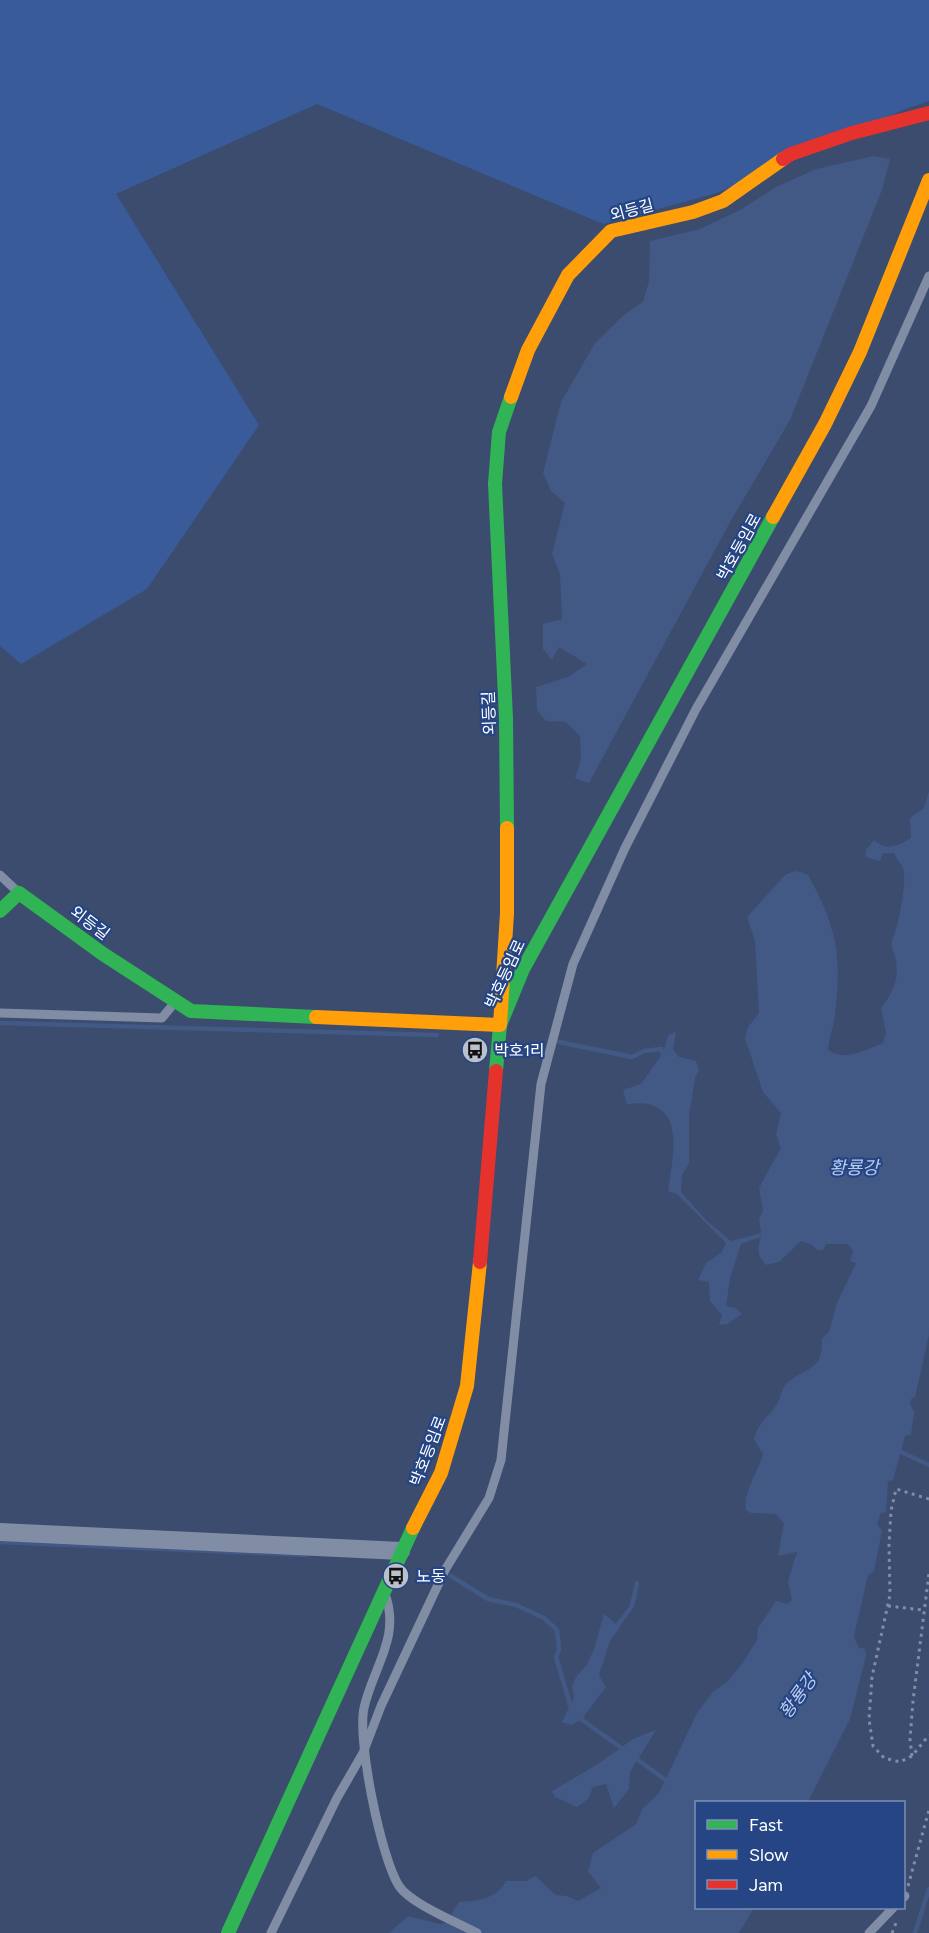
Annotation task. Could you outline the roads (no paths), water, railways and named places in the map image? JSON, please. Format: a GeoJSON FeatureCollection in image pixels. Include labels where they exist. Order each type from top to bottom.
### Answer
{"type":"FeatureCollection","features":[{"type":"Feature","properties":{"kind":"street","name":"외등길"},"geometry":{"type":"LineString","coordinates":[[19,892],[103,954],[191,1011],[500,1025],[507,913],[506,729],[495,484],[500,432],[528,350],[568,276],[611,231],[703,209],[723,201],[791,154],[852,133],[929,113]]}},
{"type":"Feature","properties":{"kind":"street","name":"박호등임로"},"geometry":{"type":"LineString","coordinates":[[228,1933],[401,1551],[441,1473],[467,1386],[500,1025],[523,969],[825,424],[860,352],[929,180]]}},
{"type":"Feature","properties":{"kind":"street"},"geometry":{"type":"LineString","coordinates":[[0,911],[19,892]]}},
{"type":"Feature","properties":{"kind":"street"},"geometry":{"type":"LineString","coordinates":[[0,1532],[401,1551]]}},
{"type":"Feature","properties":{"kind":"lane"},"geometry":{"type":"LineString","coordinates":[[271,1933],[337,1798],[363,1753],[381,1706],[445,1570],[489,1498],[501,1460],[541,1084],[573,964],[625,848],[696,709],[871,406],[929,276]]}},
{"type":"Feature","properties":{"kind":"lane"},"geometry":{"type":"LineString","coordinates":[[0,875],[19,892]]}},
{"type":"Feature","properties":{"kind":"lane"},"geometry":{"type":"LineString","coordinates":[[0,1013],[162,1018],[175,1002]]}},
{"type":"Feature","properties":{"kind":"lane"},"geometry":{"type":"LineString","coordinates":[[384,1591],[391,1611],[388,1642],[364,1709],[363,1753],[389,1863],[399,1887],[411,1897],[477,1933]]}},
{"type":"Feature","properties":{"kind":"lane"},"geometry":{"type":"LineString","coordinates":[[869,1933],[892,1909]]}},
{"type":"Feature","properties":{"kind":"water"},"geometry":{"type":"Polygon","coordinates":[[[874,156],[890,159],[882,190],[790,420],[729,524],[589,783],[575,778],[581,760],[580,736],[566,722],[546,721],[537,710],[536,687],[568,677],[587,664],[559,647],[552,660],[543,649],[543,624],[562,619],[560,574],[552,554],[565,503],[551,491],[543,473],[561,402],[595,343],[625,314],[643,302],[649,281],[650,241],[700,229],[740,210],[776,187],[816,169],[874,156]]]}},
{"type":"Feature","properties":{"kind":"water","name":"황룡강"},"geometry":{"type":"Polygon","coordinates":[[[929,791],[929,1335],[915,1397],[911,1399],[910,1404],[914,1412],[911,1435],[905,1436],[893,1480],[888,1481],[886,1512],[881,1513],[877,1523],[882,1531],[874,1571],[868,1575],[854,1636],[858,1647],[865,1649],[866,1656],[850,1719],[809,1801],[695,1801],[695,1909],[753,1909],[739,1933],[389,1933],[408,1916],[440,1924],[450,1922],[459,1902],[479,1900],[492,1895],[506,1881],[526,1881],[535,1876],[556,1895],[567,1896],[578,1901],[601,1888],[588,1871],[593,1853],[636,1824],[642,1809],[659,1793],[697,1713],[713,1692],[728,1681],[742,1664],[757,1640],[758,1628],[776,1601],[787,1604],[792,1600],[788,1581],[797,1552],[778,1556],[784,1523],[776,1514],[751,1513],[746,1510],[749,1489],[763,1454],[754,1439],[761,1424],[777,1404],[785,1385],[817,1363],[822,1350],[822,1339],[829,1332],[837,1303],[856,1263],[850,1261],[853,1251],[848,1244],[826,1244],[823,1250],[817,1250],[812,1245],[801,1241],[779,1262],[766,1265],[759,1252],[761,1237],[741,1244],[730,1278],[726,1306],[735,1308],[742,1314],[727,1324],[719,1325],[722,1315],[710,1301],[709,1282],[698,1280],[706,1263],[722,1252],[726,1243],[677,1194],[668,1191],[673,1144],[668,1117],[660,1109],[646,1104],[627,1104],[623,1090],[641,1084],[663,1053],[668,1036],[676,1031],[673,1050],[679,1057],[696,1061],[699,1070],[695,1078],[689,1116],[689,1163],[682,1175],[681,1192],[707,1221],[731,1241],[761,1233],[759,1219],[763,1211],[759,1188],[781,1148],[776,1134],[781,1113],[763,1092],[745,1038],[748,1027],[759,1013],[755,941],[747,917],[786,874],[797,871],[808,875],[831,926],[837,958],[835,1014],[828,1050],[849,1055],[883,1043],[886,1033],[881,1008],[891,993],[896,978],[896,962],[891,944],[901,907],[904,876],[894,853],[883,853],[880,861],[866,857],[866,850],[874,840],[888,847],[911,838],[910,818],[924,808],[929,791]]]}},
{"type":"Feature","properties":{"kind":"water"},"geometry":{"type":"Polygon","coordinates":[[[604,1614],[620,1627],[610,1641],[599,1675],[606,1687],[582,1719],[571,1725],[562,1722],[574,1697],[572,1686],[576,1677],[586,1666],[594,1649],[604,1614]]]}},
{"type":"Feature","properties":{"kind":"water"},"geometry":{"type":"Polygon","coordinates":[[[656,1730],[630,1772],[629,1789],[614,1808],[606,1784],[593,1787],[588,1799],[577,1807],[555,1797],[552,1791],[598,1764],[633,1739],[656,1730]]]}},
{"type":"Feature","properties":{"kind":"waterway"},"geometry":{"type":"LineString","coordinates":[[0,1023],[437,1035]]}},
{"type":"Feature","properties":{"kind":"waterway"},"geometry":{"type":"LineString","coordinates":[[559,1042],[632,1057],[644,1051],[661,1049],[664,1057]]}},
{"type":"Feature","properties":{"kind":"waterway"},"geometry":{"type":"LineString","coordinates":[[899,1451],[929,1465]]}},
{"type":"Feature","properties":{"kind":"waterway"},"geometry":{"type":"LineString","coordinates":[[0,1542],[306,1555]]}},
{"type":"Feature","properties":{"kind":"waterway"},"geometry":{"type":"LineString","coordinates":[[451,1576],[488,1599],[516,1605],[544,1618],[557,1630],[559,1650],[556,1657],[572,1711]]}},
{"type":"Feature","properties":{"kind":"waterway"},"geometry":{"type":"LineString","coordinates":[[614,1630],[632,1606],[637,1583]]}},
{"type":"Feature","properties":{"kind":"waterway"},"geometry":{"type":"LineString","coordinates":[[578,1717],[627,1752]]}},
{"type":"Feature","properties":{"kind":"waterway"},"geometry":{"type":"LineString","coordinates":[[634,1757],[671,1784]]}},
{"type":"Feature","properties":{"kind":"waterway"},"geometry":{"type":"LineString","coordinates":[[915,1933],[929,1889]]}},
{"type":"Feature","properties":{"kind":"place","name":"박호1리"},"geometry":{"type":"Point","coordinates":[475,1050]}},
{"type":"Feature","properties":{"kind":"place","name":"노동"},"geometry":{"type":"Point","coordinates":[396,1576]}}]}
